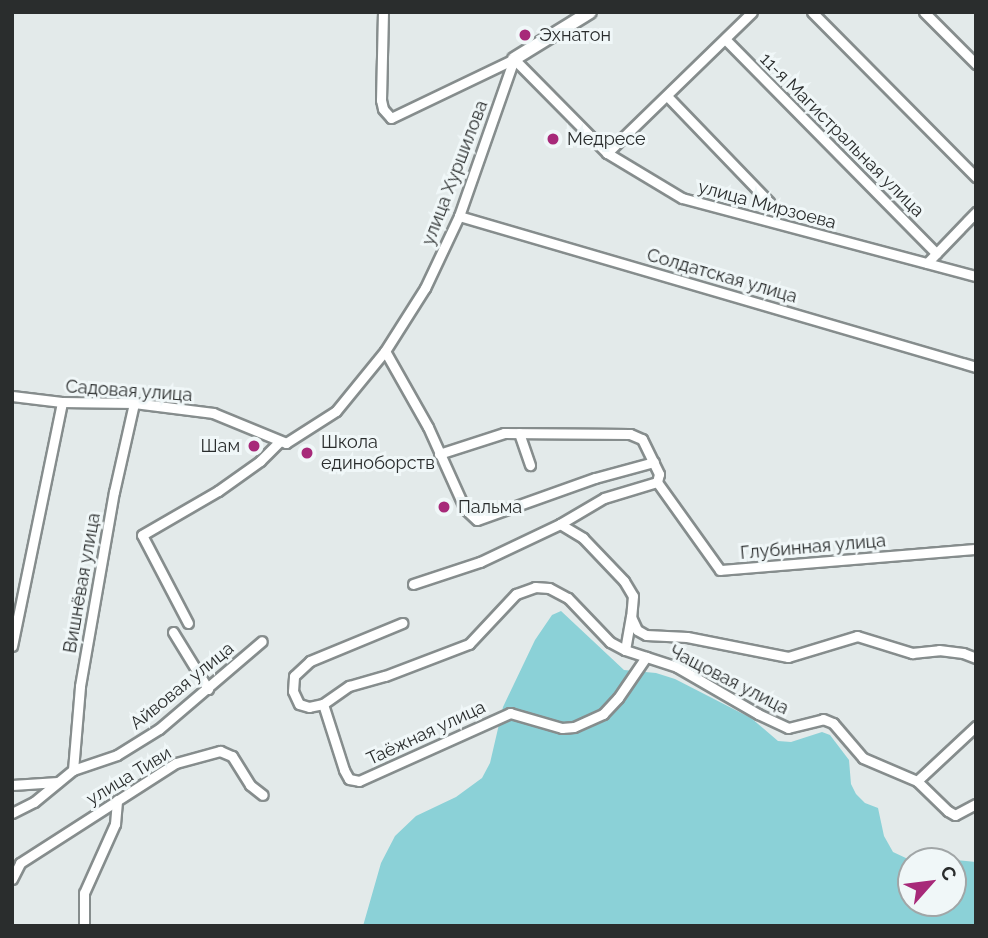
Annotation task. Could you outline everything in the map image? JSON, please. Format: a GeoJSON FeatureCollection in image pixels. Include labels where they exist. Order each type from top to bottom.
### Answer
{"type":"FeatureCollection","features":[{"type":"Feature","properties":{"kind":"street"},"geometry":{"type":"LineString","coordinates":[[383,12],[381,100],[387,116],[396,117],[514,59],[590,12]]}},
{"type":"Feature","properties":{"kind":"street"},"geometry":{"type":"LineString","coordinates":[[607,153],[668,97],[752,12]]}},
{"type":"Feature","properties":{"kind":"street"},"geometry":{"type":"LineString","coordinates":[[812,12],[976,177]]}},
{"type":"Feature","properties":{"kind":"street"},"geometry":{"type":"LineString","coordinates":[[924,12],[976,64]]}},
{"type":"Feature","properties":{"kind":"street","name":"11-я Магистральная улица"},"geometry":{"type":"LineString","coordinates":[[725,39],[936,253]]}},
{"type":"Feature","properties":{"kind":"street","name":"улица Мирзоева"},"geometry":{"type":"LineString","coordinates":[[514,59],[607,153],[682,198],[976,275]]}},
{"type":"Feature","properties":{"kind":"street","name":"улица Хуршилова"},"geometry":{"type":"LineString","coordinates":[[188,623],[142,535],[218,491],[260,461],[280,441],[286,443],[336,411],[385,351],[425,288],[459,216],[514,59]]}},
{"type":"Feature","properties":{"kind":"street"},"geometry":{"type":"LineString","coordinates":[[668,97],[769,201]]}},
{"type":"Feature","properties":{"kind":"street"},"geometry":{"type":"LineString","coordinates":[[927,263],[976,212]]}},
{"type":"Feature","properties":{"kind":"street","name":"Солдатская улица"},"geometry":{"type":"LineString","coordinates":[[459,216],[976,367]]}},
{"type":"Feature","properties":{"kind":"street"},"geometry":{"type":"LineString","coordinates":[[385,351],[465,509],[477,520],[595,478],[654,462]]}},
{"type":"Feature","properties":{"kind":"street","name":"Садовая улица"},"geometry":{"type":"LineString","coordinates":[[12,396],[62,402],[135,403],[213,413],[280,441]]}},
{"type":"Feature","properties":{"kind":"street"},"geometry":{"type":"LineString","coordinates":[[12,646],[62,402]]}},
{"type":"Feature","properties":{"kind":"street","name":"Вишнёвая улица"},"geometry":{"type":"LineString","coordinates":[[73,770],[80,686],[114,492],[135,403]]}},
{"type":"Feature","properties":{"kind":"street"},"geometry":{"type":"LineString","coordinates":[[413,584],[480,562],[560,524],[604,498],[657,482],[659,474],[637,435],[504,433],[439,454]]}},
{"type":"Feature","properties":{"kind":"street"},"geometry":{"type":"LineString","coordinates":[[519,433],[530,465]]}},
{"type":"Feature","properties":{"kind":"street","name":"Глубинная улица"},"geometry":{"type":"LineString","coordinates":[[657,482],[720,570],[976,549]]}},
{"type":"Feature","properties":{"kind":"street"},"geometry":{"type":"LineString","coordinates":[[560,524],[583,538],[630,589],[633,596],[625,650]]}},
{"type":"Feature","properties":{"kind":"street","name":"Чащовая улица"},"geometry":{"type":"LineString","coordinates":[[323,704],[349,686],[385,676],[469,644],[506,602],[524,589],[549,588],[568,598],[610,642],[625,650],[677,667],[758,715],[788,728],[823,719],[833,723],[863,758],[917,781],[947,811],[955,815],[976,804]]}},
{"type":"Feature","properties":{"kind":"street"},"geometry":{"type":"LineString","coordinates":[[631,617],[638,630],[646,635],[687,637],[789,657],[857,636],[912,653],[939,650],[963,653],[976,658]]}},
{"type":"Feature","properties":{"kind":"street"},"geometry":{"type":"LineString","coordinates":[[323,704],[309,708],[299,704],[293,691],[294,676],[310,661],[402,623]]}},
{"type":"Feature","properties":{"kind":"street"},"geometry":{"type":"LineString","coordinates":[[173,632],[208,689]]}},
{"type":"Feature","properties":{"kind":"street","name":"Айвовая улица"},"geometry":{"type":"LineString","coordinates":[[12,813],[34,802],[73,770],[117,755],[159,729],[262,641]]}},
{"type":"Feature","properties":{"kind":"street","name":"Таёжная улица"},"geometry":{"type":"LineString","coordinates":[[323,704],[344,770],[349,779],[359,780],[510,713],[562,727],[574,727],[603,714],[618,698],[646,657]]}},
{"type":"Feature","properties":{"kind":"street"},"geometry":{"type":"LineString","coordinates":[[917,781],[976,726]]}},
{"type":"Feature","properties":{"kind":"street","name":"улица Тиви"},"geometry":{"type":"LineString","coordinates":[[12,879],[20,863],[176,763],[220,751],[232,756],[250,785],[263,796]]}},
{"type":"Feature","properties":{"kind":"street"},"geometry":{"type":"LineString","coordinates":[[12,785],[58,782]]}},
{"type":"Feature","properties":{"kind":"street"},"geometry":{"type":"LineString","coordinates":[[84,926],[84,893],[115,824],[117,800]]}},
{"type":"Feature","properties":{"kind":"shaded area"},"geometry":{"type":"Polygon","coordinates":[[[561,611],[624,670],[656,673],[675,679],[751,718],[778,741],[791,742],[822,732],[830,735],[849,760],[851,784],[856,794],[865,803],[878,808],[884,836],[893,852],[897,854],[897,917],[967,917],[967,861],[976,862],[976,926],[363,926],[381,863],[395,836],[416,816],[456,797],[482,778],[490,763],[503,707],[535,640],[552,615],[561,611]]]}},
{"type":"Feature","properties":{"kind":"place","name":"Эхнатон"},"geometry":{"type":"Point","coordinates":[525,35]}},
{"type":"Feature","properties":{"kind":"place","name":"Медресе"},"geometry":{"type":"Point","coordinates":[553,139]}},
{"type":"Feature","properties":{"kind":"place","name":"Шам"},"geometry":{"type":"Point","coordinates":[254,446]}},
{"type":"Feature","properties":{"kind":"place","name":"Школа единоборств"},"geometry":{"type":"Point","coordinates":[307,453]}},
{"type":"Feature","properties":{"kind":"place","name":"Пальма"},"geometry":{"type":"Point","coordinates":[444,507]}}]}
